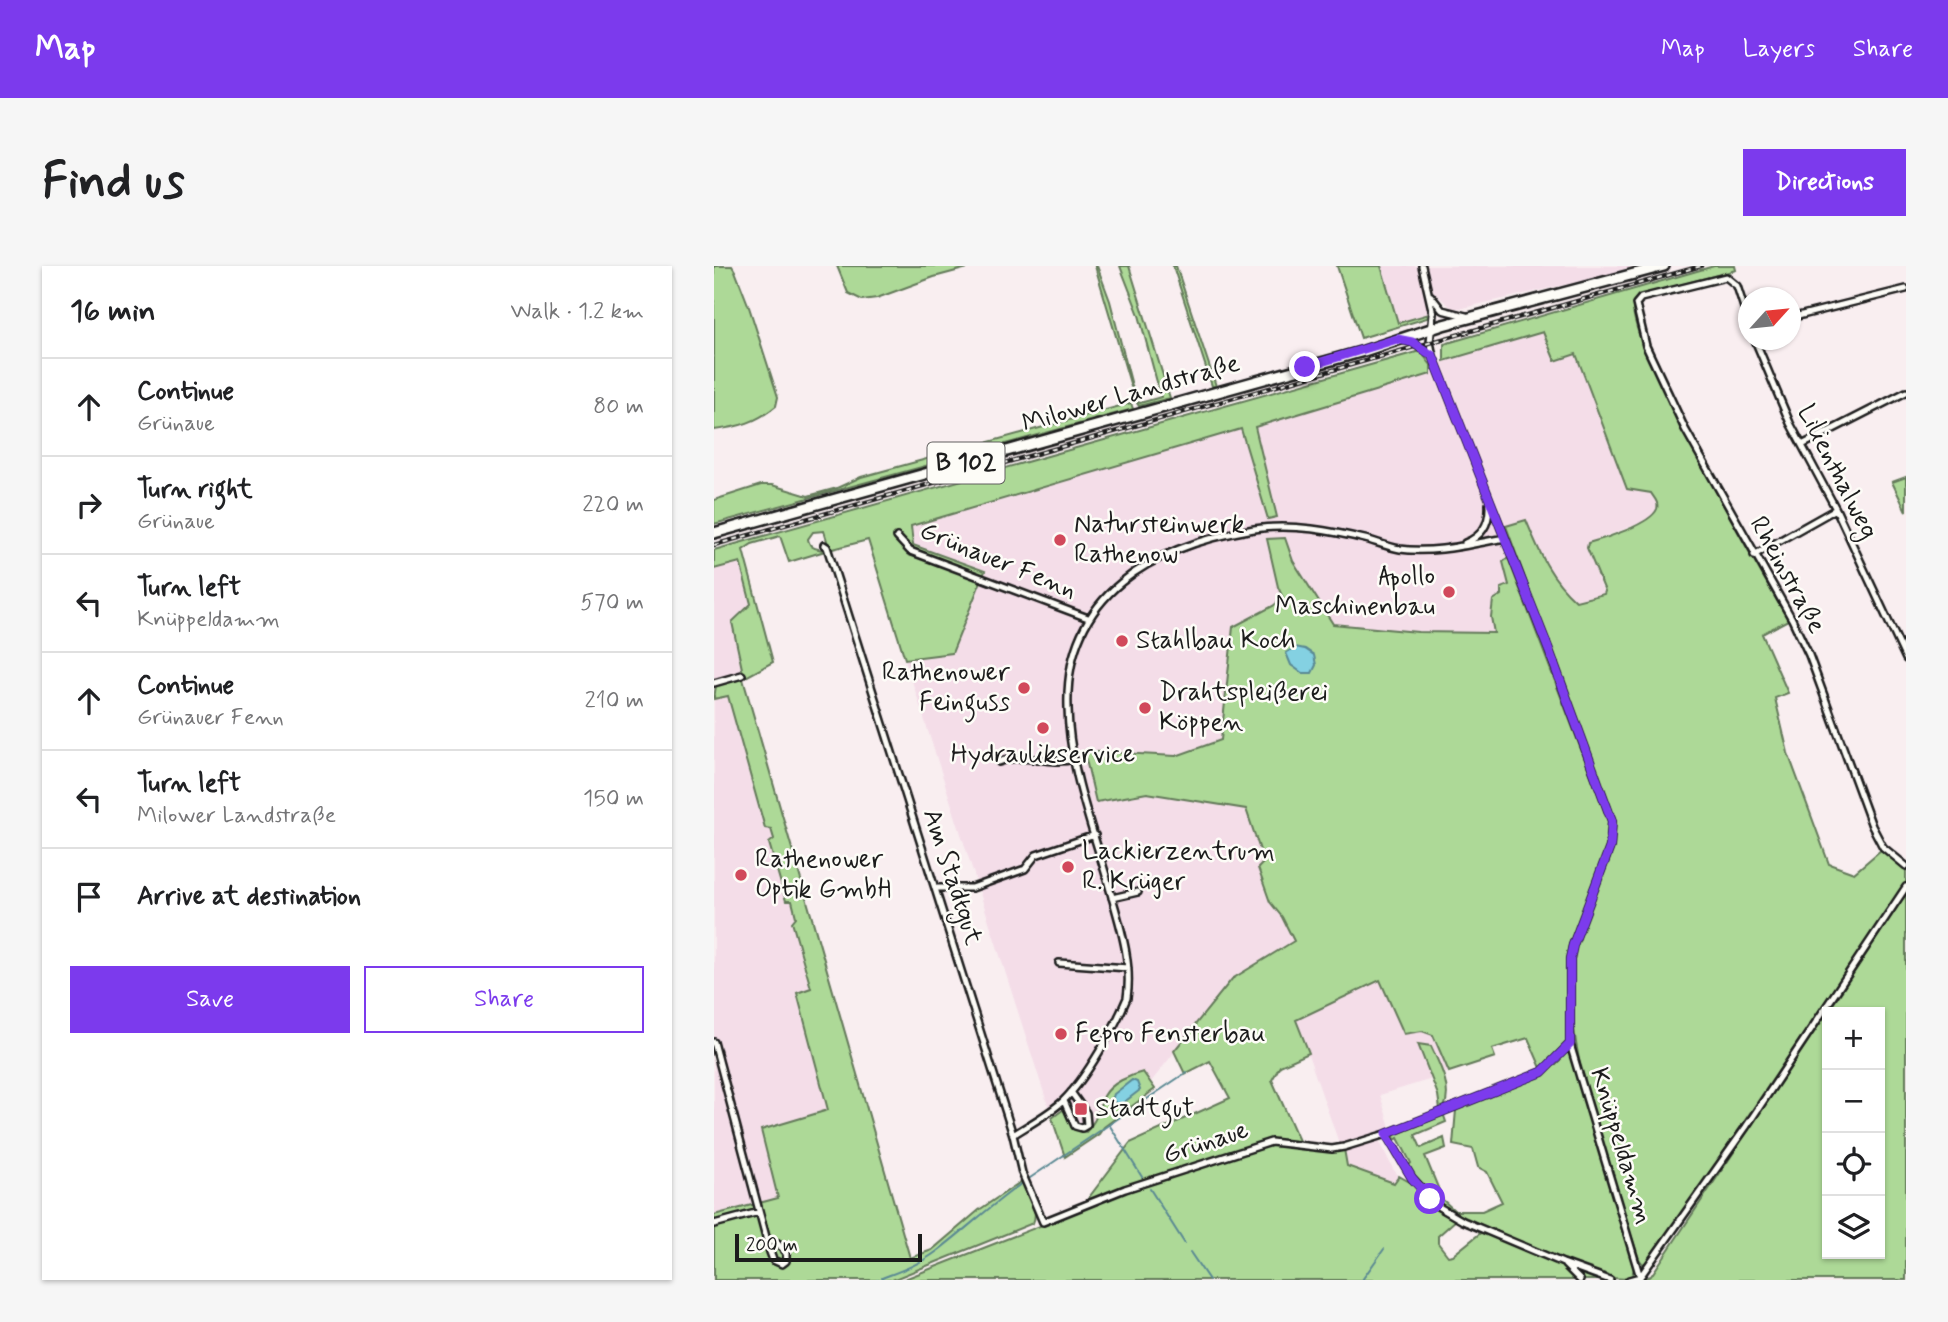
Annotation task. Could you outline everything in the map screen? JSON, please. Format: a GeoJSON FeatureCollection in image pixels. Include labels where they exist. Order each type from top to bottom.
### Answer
{"type":"FeatureCollection","features":[{"type":"Feature","properties":{"kind":"main road","name":"Milower Landstraße"},"geometry":{"type":"LineString","coordinates":[[714,533],[1329,361],[1432,328],[1664,266]]}},
{"type":"Feature","properties":{"kind":"street"},"geometry":{"type":"LineString","coordinates":[[1422,266],[1433,314],[1430,342],[1433,356],[1505,538]]}},
{"type":"Feature","properties":{"kind":"street","name":"Rheinstraße"},"geometry":{"type":"LineString","coordinates":[[1738,289],[1730,278],[1721,276],[1638,300],[1635,310],[1646,346],[1685,429],[1792,619],[1809,655],[1872,826],[1883,847],[1906,866]]}},
{"type":"Feature","properties":{"kind":"street"},"geometry":{"type":"LineString","coordinates":[[1801,315],[1906,289]]}},
{"type":"Feature","properties":{"kind":"street"},"geometry":{"type":"LineString","coordinates":[[1430,295],[1442,310],[1473,317]]}},
{"type":"Feature","properties":{"kind":"street"},"geometry":{"type":"LineString","coordinates":[[1397,339],[1412,342],[1433,356]]}},
{"type":"Feature","properties":{"kind":"street","name":"Lilienthalweg"},"geometry":{"type":"LineString","coordinates":[[1759,350],[1773,387],[1836,509],[1906,658]]}},
{"type":"Feature","properties":{"kind":"street"},"geometry":{"type":"LineString","coordinates":[[1802,445],[1906,392]]}},
{"type":"Feature","properties":{"kind":"street","name":"Grünauer Fenn"},"geometry":{"type":"LineString","coordinates":[[1455,546],[1476,537],[1485,527],[1489,516],[1489,497]]}},
{"type":"Feature","properties":{"kind":"street"},"geometry":{"type":"LineString","coordinates":[[1754,555],[1836,509]]}},
{"type":"Feature","properties":{"kind":"street","name":"Grünauer Fenn"},"geometry":{"type":"LineString","coordinates":[[1013,1135],[1064,1101],[1092,1063],[1124,1007],[1129,988],[1128,968],[1112,898],[1074,760],[1068,709],[1068,680],[1072,657],[1088,618],[1104,597],[1134,572],[1182,550],[1235,533],[1258,529],[1305,528],[1402,549],[1423,550],[1505,538]]}},
{"type":"Feature","properties":{"kind":"street","name":"Grünauer Fenn"},"geometry":{"type":"LineString","coordinates":[[897,537],[910,551],[1088,618]]}},
{"type":"Feature","properties":{"kind":"street","name":"Knüppeldamm"},"geometry":{"type":"LineString","coordinates":[[1505,538],[1612,821],[1610,847],[1570,959],[1570,1044],[1640,1278]]}},
{"type":"Feature","properties":{"kind":"street","name":"Am Stadtgut"},"geometry":{"type":"LineString","coordinates":[[824,545],[827,547],[936,888],[1013,1135],[1022,1172],[1043,1222]]}},
{"type":"Feature","properties":{"kind":"street"},"geometry":{"type":"LineString","coordinates":[[714,683],[742,675]]}},
{"type":"Feature","properties":{"kind":"street"},"geometry":{"type":"LineString","coordinates":[[999,762],[1013,759],[1052,762],[1074,760]]}},
{"type":"Feature","properties":{"kind":"street"},"geometry":{"type":"LineString","coordinates":[[936,888],[972,888],[1025,869],[1036,855],[1095,835]]}},
{"type":"Feature","properties":{"kind":"street","name":"Knüppeldamm"},"geometry":{"type":"LineString","coordinates":[[1640,1278],[1746,1127],[1906,887]]}},
{"type":"Feature","properties":{"kind":"street"},"geometry":{"type":"LineString","coordinates":[[1112,898],[1138,892]]}},
{"type":"Feature","properties":{"kind":"street"},"geometry":{"type":"LineString","coordinates":[[1059,964],[1128,968]]}},
{"type":"Feature","properties":{"kind":"street"},"geometry":{"type":"LineString","coordinates":[[714,1042],[759,1212],[766,1237],[773,1260],[782,1264],[786,1261],[786,1253],[766,1237]]}},
{"type":"Feature","properties":{"kind":"street","name":"Grünaue"},"geometry":{"type":"LineString","coordinates":[[1043,1222],[1125,1189],[1271,1142],[1332,1149],[1386,1134],[1542,1072],[1570,1044]]}},
{"type":"Feature","properties":{"kind":"street"},"geometry":{"type":"LineString","coordinates":[[1064,1101],[1075,1126],[1082,1128],[1087,1125],[1086,1114],[1071,1092]]}},
{"type":"Feature","properties":{"kind":"street"},"geometry":{"type":"LineString","coordinates":[[1386,1134],[1412,1178],[1438,1207],[1463,1221],[1610,1280]]}},
{"type":"Feature","properties":{"kind":"street"},"geometry":{"type":"LineString","coordinates":[[714,1224],[759,1212]]}},
{"type":"Feature","properties":{"kind":"street"},"geometry":{"type":"LineString","coordinates":[[1563,1263],[1580,1280]]}},
{"type":"Feature","properties":{"kind":"street"},"geometry":{"type":"LineString","coordinates":[[1629,1280],[1640,1278]]}},
{"type":"Feature","properties":{"kind":"shaded area"},"geometry":{"type":"Polygon","coordinates":[[[1381,266],[1417,266],[1429,314],[1398,324],[1381,266]]]}},
{"type":"Feature","properties":{"kind":"shaded area"},"geometry":{"type":"Polygon","coordinates":[[[1425,266],[1634,266],[1603,276],[1463,308],[1452,308],[1432,291],[1425,266]]]}},
{"type":"Feature","properties":{"kind":"shaded area"},"geometry":{"type":"Polygon","coordinates":[[[1543,332],[1576,354],[1627,488],[1651,494],[1657,503],[1657,509],[1648,520],[1588,543],[1587,548],[1604,594],[1576,601],[1559,586],[1544,563],[1526,520],[1506,526],[1525,580],[1519,583],[1508,558],[1509,585],[1491,617],[1494,633],[1418,632],[1333,624],[1293,561],[1285,538],[1278,587],[1283,598],[1233,627],[1222,740],[1176,756],[1085,751],[1147,793],[1246,809],[1264,862],[1270,902],[1282,917],[1294,942],[1232,979],[1151,1082],[1143,1072],[1105,1094],[1096,1120],[1086,1132],[1073,1129],[1064,1109],[1052,1118],[905,659],[952,653],[984,572],[912,545],[911,526],[1241,429],[1268,518],[1277,517],[1254,427],[1430,374],[1431,365],[1543,332]]]}},
{"type":"Feature","properties":{"kind":"shaded area"},"geometry":{"type":"Polygon","coordinates":[[[740,562],[751,605],[744,678],[911,1258],[849,1280],[910,1258],[743,679],[715,699],[728,695],[765,828],[771,828],[774,840],[770,843],[786,901],[792,901],[796,917],[792,922],[811,988],[797,993],[828,1111],[778,1199],[714,1215],[714,569],[740,562]]]}},
{"type":"Feature","properties":{"kind":"shaded area"},"geometry":{"type":"Polygon","coordinates":[[[1380,979],[1404,1034],[1422,1031],[1433,1035],[1449,1072],[1443,1074],[1431,1046],[1418,1044],[1432,1079],[1380,1095],[1390,1127],[1340,1146],[1296,1020],[1380,979]]]}},
{"type":"Feature","properties":{"kind":"shaded area"},"geometry":{"type":"Polygon","coordinates":[[[1378,1138],[1399,1176],[1395,1183],[1347,1165],[1344,1149],[1378,1138]]]}},
{"type":"Feature","properties":{"kind":"green space"},"geometry":{"type":"Polygon","coordinates":[[[714,266],[732,266],[735,271],[778,397],[776,406],[755,420],[714,430],[714,266]]]}},
{"type":"Feature","properties":{"kind":"green space"},"geometry":{"type":"Polygon","coordinates":[[[837,266],[975,266],[934,277],[877,298],[862,300],[848,293],[837,266]]]}},
{"type":"Feature","properties":{"kind":"green space"},"geometry":{"type":"Polygon","coordinates":[[[1095,266],[1110,301],[1136,401],[1140,403],[1161,397],[1139,315],[1120,266],[1129,266],[1170,398],[1139,406],[1135,400],[1095,266]]]}},
{"type":"Feature","properties":{"kind":"green space"},"geometry":{"type":"Polygon","coordinates":[[[1173,266],[1176,266],[1216,386],[1212,386],[1173,266]]]}},
{"type":"Feature","properties":{"kind":"green space"},"geometry":{"type":"Polygon","coordinates":[[[1337,266],[1381,266],[1398,323],[1429,314],[1427,318],[1361,338],[1337,266]]]}},
{"type":"Feature","properties":{"kind":"green space"},"geometry":{"type":"Polygon","coordinates":[[[1714,266],[1735,266],[1736,270],[1642,295],[1633,306],[1634,317],[1648,356],[1691,443],[1788,620],[1762,634],[1788,693],[1775,698],[1788,753],[1829,864],[1854,873],[1882,849],[1906,870],[1906,882],[1650,1261],[1643,1264],[1639,1259],[1591,1111],[1575,1034],[1571,996],[1575,941],[1609,857],[1614,822],[1506,526],[1526,520],[1552,574],[1576,601],[1604,594],[1605,591],[1587,548],[1588,543],[1646,520],[1653,515],[1657,504],[1651,493],[1627,489],[1576,354],[1555,361],[1543,332],[1444,361],[1444,344],[1714,266]]]}},
{"type":"Feature","properties":{"kind":"green space"},"geometry":{"type":"Polygon","coordinates":[[[1420,351],[1431,365],[1431,374],[1255,427],[1277,517],[1268,519],[1241,429],[911,526],[913,545],[985,571],[952,653],[905,659],[868,540],[833,549],[828,544],[824,531],[813,532],[808,539],[811,545],[825,551],[789,562],[780,536],[752,544],[743,550],[773,662],[744,678],[732,622],[751,604],[740,562],[714,569],[714,550],[1420,351]]]}},
{"type":"Feature","properties":{"kind":"green space"},"geometry":{"type":"Polygon","coordinates":[[[1131,403],[1133,409],[714,524],[714,500],[761,485],[772,485],[808,496],[837,488],[861,477],[1131,403]]]}},
{"type":"Feature","properties":{"kind":"green space"},"geometry":{"type":"Polygon","coordinates":[[[1906,477],[1906,511],[1892,482],[1906,477]]]}},
{"type":"Feature","properties":{"kind":"green space"},"geometry":{"type":"Polygon","coordinates":[[[1285,538],[1293,561],[1333,624],[1418,632],[1494,633],[1491,617],[1493,600],[1501,595],[1501,588],[1509,585],[1503,562],[1508,558],[1609,823],[1607,849],[1566,959],[1568,1040],[1541,1068],[1528,1038],[1492,1049],[1495,1057],[1449,1072],[1433,1035],[1422,1031],[1404,1034],[1380,980],[1296,1020],[1309,1053],[1280,1066],[1272,1080],[1300,1143],[1271,1140],[1084,1204],[1130,1143],[1230,1098],[1210,1061],[1185,1074],[1174,1051],[1232,979],[1294,941],[1282,917],[1270,902],[1258,868],[1264,862],[1246,809],[1147,793],[1096,802],[1084,751],[1176,756],[1221,740],[1233,627],[1283,598],[1267,539],[1285,538]]]}},
{"type":"Feature","properties":{"kind":"green space"},"geometry":{"type":"Polygon","coordinates":[[[743,679],[910,1258],[932,1250],[979,1210],[1022,1181],[1034,1208],[1033,1223],[892,1280],[714,1280],[714,1215],[778,1198],[761,1130],[828,1110],[797,993],[811,988],[792,922],[796,917],[792,901],[786,901],[769,843],[774,839],[771,829],[765,828],[728,696],[714,699],[716,685],[743,679]]]}},
{"type":"Feature","properties":{"kind":"green space"},"geometry":{"type":"Polygon","coordinates":[[[1906,894],[1906,1280],[1640,1280],[1651,1276],[1822,1020],[1822,1259],[1885,1259],[1885,1007],[1831,1007],[1906,894]]]}},
{"type":"Feature","properties":{"kind":"green space"},"geometry":{"type":"Polygon","coordinates":[[[1418,1044],[1431,1046],[1441,1068],[1447,1092],[1444,1108],[1440,1109],[1438,1095],[1418,1044]]]}},
{"type":"Feature","properties":{"kind":"green space"},"geometry":{"type":"Polygon","coordinates":[[[1569,1050],[1635,1264],[1632,1276],[1627,1279],[1612,1278],[1564,1261],[1451,1211],[1432,1198],[1408,1166],[1411,1163],[1398,1138],[1395,1140],[1395,1133],[1444,1116],[1446,1122],[1415,1135],[1421,1148],[1444,1138],[1446,1148],[1425,1156],[1443,1200],[1455,1211],[1482,1211],[1502,1202],[1487,1172],[1478,1167],[1473,1149],[1453,1145],[1456,1110],[1544,1074],[1569,1050]]]}},
{"type":"Feature","properties":{"kind":"green space"},"geometry":{"type":"Polygon","coordinates":[[[1143,1072],[1155,1089],[1104,1127],[1099,1134],[1065,1157],[1052,1118],[1064,1109],[1073,1129],[1086,1132],[1096,1118],[1107,1091],[1121,1080],[1143,1072]]]}},
{"type":"Feature","properties":{"kind":"green space"},"geometry":{"type":"Polygon","coordinates":[[[1272,1144],[1330,1152],[1344,1149],[1347,1166],[1394,1183],[1399,1176],[1413,1184],[1426,1201],[1456,1220],[1438,1236],[1438,1243],[1448,1256],[1483,1231],[1602,1280],[902,1280],[1124,1193],[1272,1144]]]}},
{"type":"Feature","properties":{"kind":"water"},"geometry":{"type":"Polygon","coordinates":[[[1295,647],[1314,655],[1316,665],[1312,673],[1302,673],[1291,665],[1286,653],[1295,647]]]}},
{"type":"Feature","properties":{"kind":"water"},"geometry":{"type":"Polygon","coordinates":[[[1132,1080],[1137,1082],[1140,1090],[1123,1103],[1117,1104],[1112,1100],[1114,1094],[1132,1080]]]}},
{"type":"Feature","properties":{"kind":"waterway"},"geometry":{"type":"LineString","coordinates":[[1030,1178],[1187,1072]]}},
{"type":"Feature","properties":{"kind":"waterway"},"geometry":{"type":"LineString","coordinates":[[1110,1126],[1142,1177]]}},
{"type":"Feature","properties":{"kind":"waterway"},"geometry":{"type":"LineString","coordinates":[[882,1278],[930,1256],[1021,1184]]}},
{"type":"Feature","properties":{"kind":"waterway"},"geometry":{"type":"LineString","coordinates":[[1150,1189],[1185,1244]]}},
{"type":"Feature","properties":{"kind":"waterway"},"geometry":{"type":"LineString","coordinates":[[1362,1280],[1384,1249]]}},
{"type":"Feature","properties":{"kind":"waterway"},"geometry":{"type":"LineString","coordinates":[[1190,1252],[1209,1280]]}},
{"type":"Feature","properties":{"kind":"railway"},"geometry":{"type":"LineString","coordinates":[[714,545],[1701,266]]}},
{"type":"Feature","properties":{"kind":"place","name":"Natursteinwerk Rathenow"},"geometry":{"type":"Point","coordinates":[1060,540]}},
{"type":"Feature","properties":{"kind":"place","name":"Apollo Maschinenbau"},"geometry":{"type":"Point","coordinates":[1449,592]}},
{"type":"Feature","properties":{"kind":"place","name":"Stahlbau Koch"},"geometry":{"type":"Point","coordinates":[1122,641]}},
{"type":"Feature","properties":{"kind":"place","name":"Rathenower Feinguss"},"geometry":{"type":"Point","coordinates":[1024,688]}},
{"type":"Feature","properties":{"kind":"place","name":"Drahtspleißerei Köppen"},"geometry":{"type":"Point","coordinates":[1145,708]}},
{"type":"Feature","properties":{"kind":"place","name":"Hydraulikservice"},"geometry":{"type":"Point","coordinates":[1043,728]}},
{"type":"Feature","properties":{"kind":"place","name":"Lackierzentrum R. Krüger"},"geometry":{"type":"Point","coordinates":[1068,867]}},
{"type":"Feature","properties":{"kind":"place","name":"Rathenower Optik GmbH"},"geometry":{"type":"Point","coordinates":[741,875]}},
{"type":"Feature","properties":{"kind":"place","name":"Fepro Fensterbau"},"geometry":{"type":"Point","coordinates":[1061,1034]}},
{"type":"Feature","properties":{"kind":"place","name":"Stadtgut"},"geometry":{"type":"Point","coordinates":[1081,1109]}},
{"type":"Feature","properties":{"kind":"route"},"geometry":{"type":"LineString","coordinates":[[1305,367],[1397,339],[1412,342],[1433,356],[1549,650],[1612,821],[1613,836],[1610,847],[1570,959],[1570,1044],[1542,1072],[1386,1134],[1412,1178],[1430,1199]]}}]}
